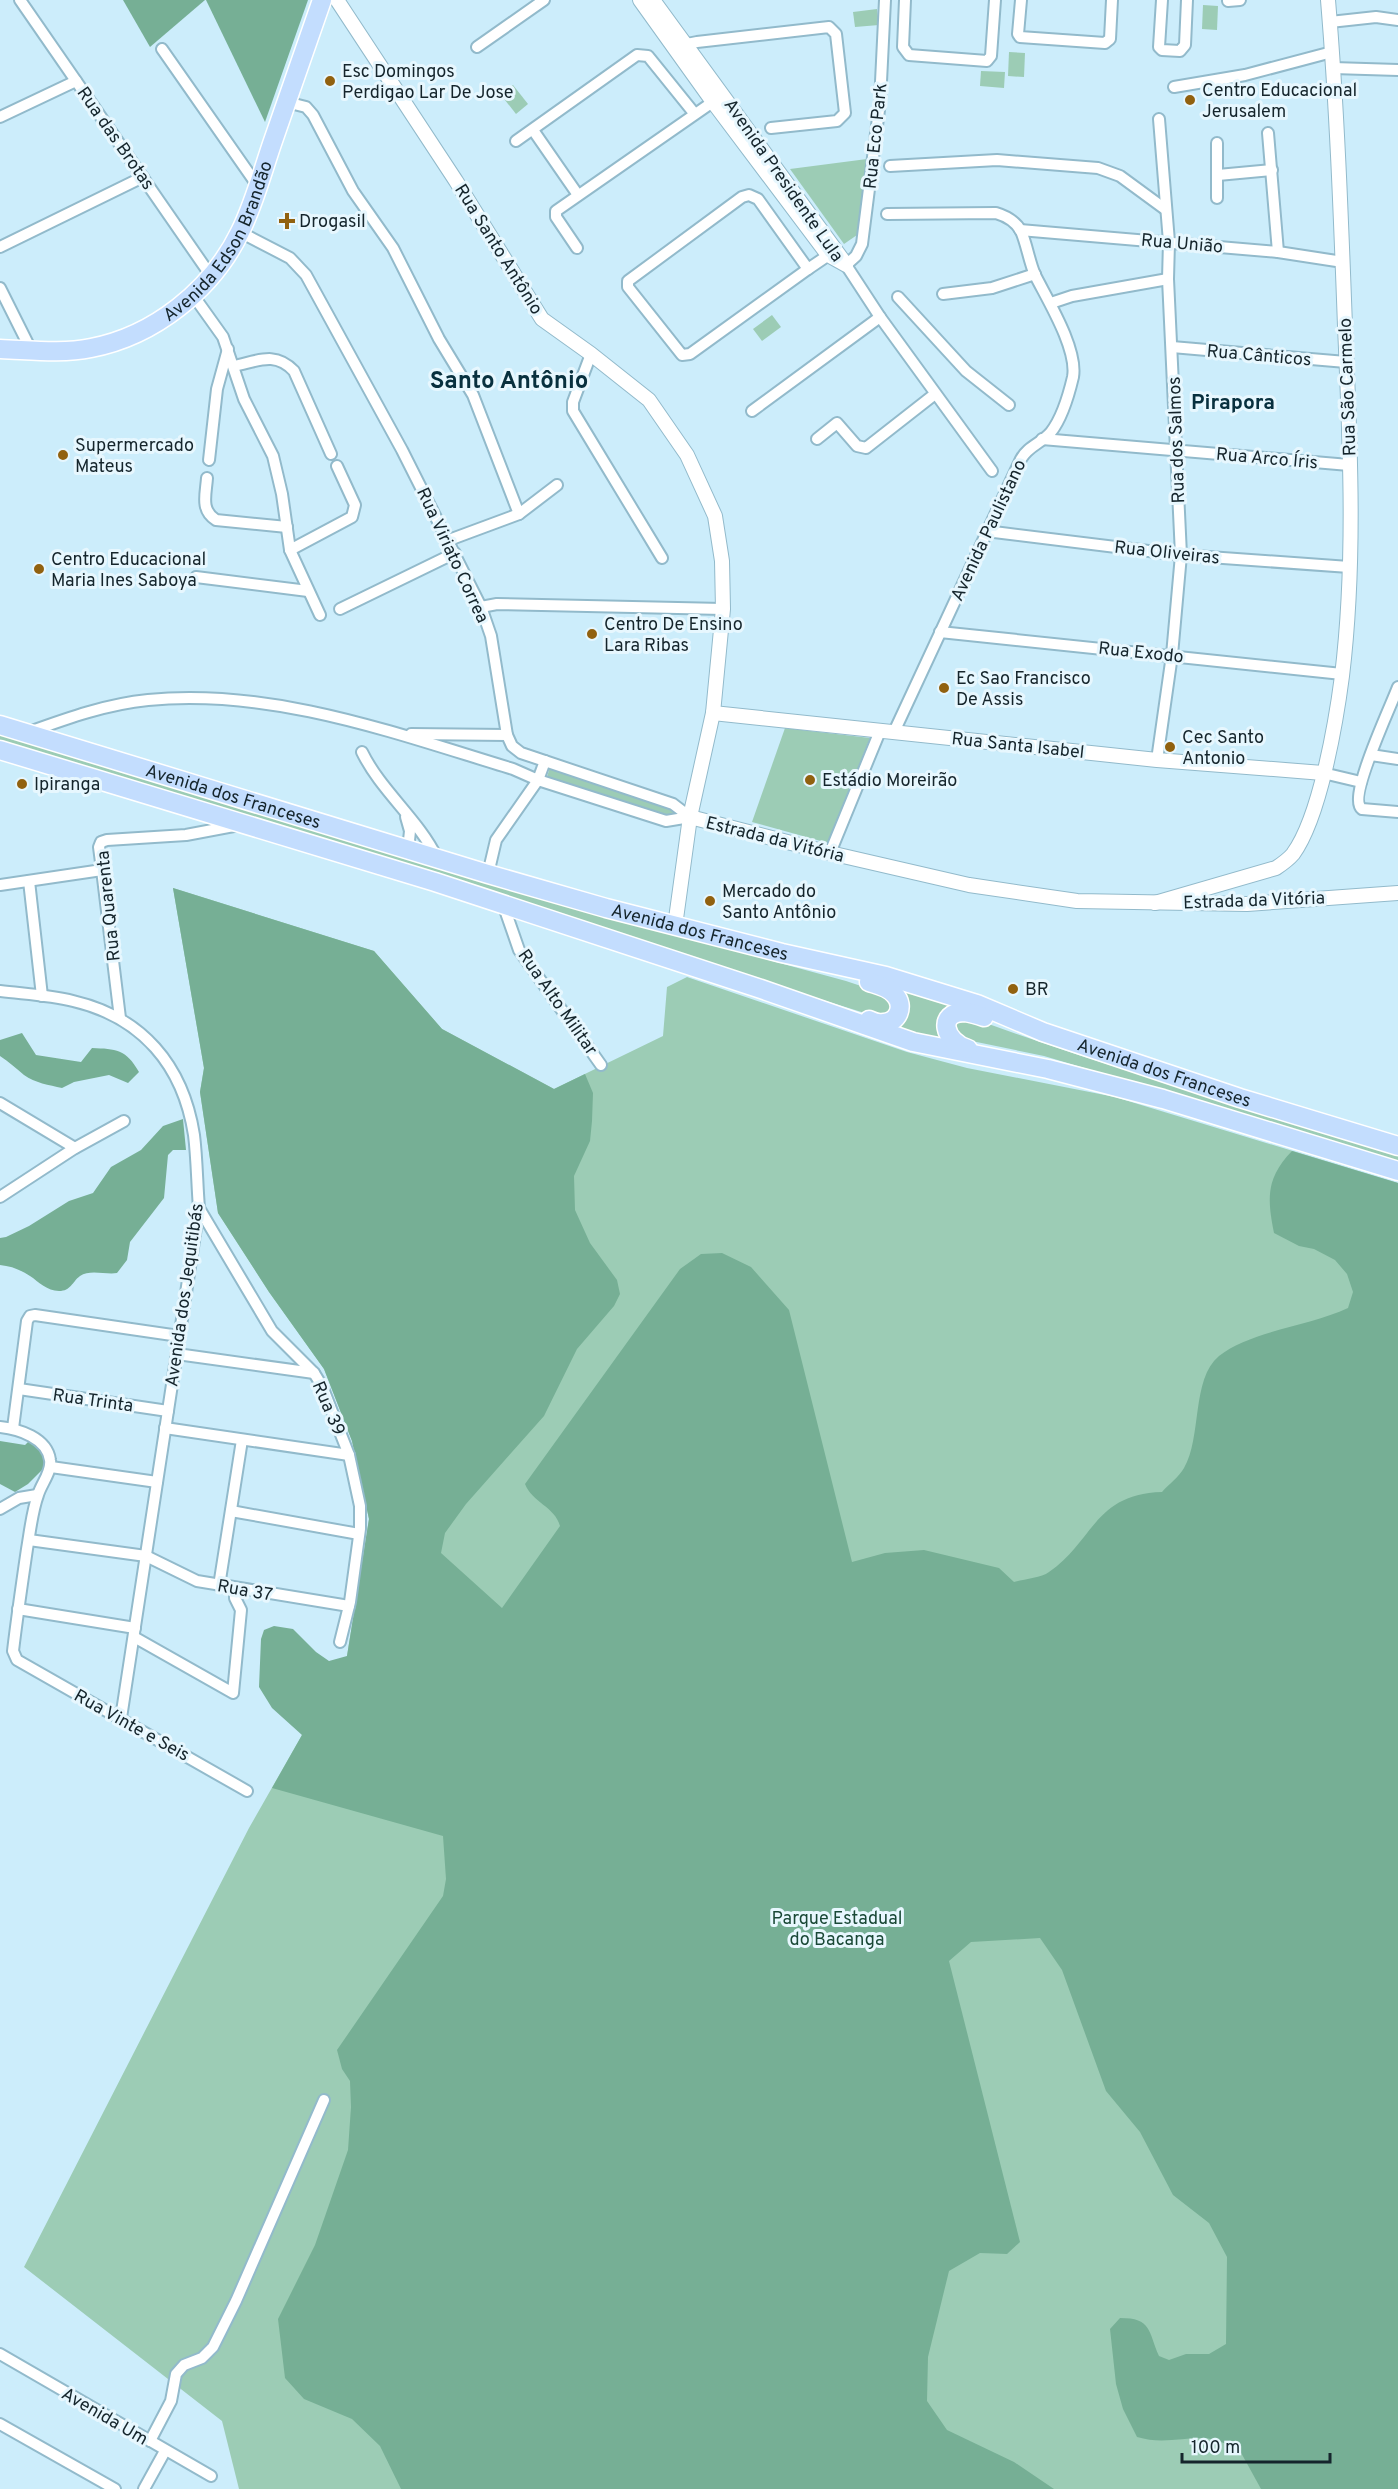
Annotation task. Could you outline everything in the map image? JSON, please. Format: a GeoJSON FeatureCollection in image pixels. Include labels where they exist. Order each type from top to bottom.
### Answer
{"type":"FeatureCollection","features":[{"type":"Feature","properties":{"kind":"main road","name":"Avenida Edson Brandão"},"geometry":{"type":"LineString","coordinates":[[0,349],[89,349],[123,339],[166,317],[193,295],[211,276],[240,232],[322,0]]}},
{"type":"Feature","properties":{"kind":"main road","name":"Avenida dos Franceses"},"geometry":{"type":"LineString","coordinates":[[0,725],[488,874],[675,926],[886,976],[977,1004],[1043,1032],[1240,1098],[1398,1146]]}},
{"type":"Feature","properties":{"kind":"main road","name":"Avenida dos Franceses"},"geometry":{"type":"LineString","coordinates":[[0,750],[503,904],[761,989],[912,1042],[1048,1069],[1163,1099],[1398,1171]]}},
{"type":"Feature","properties":{"kind":"main road"},"geometry":{"type":"LineString","coordinates":[[761,989],[880,1023],[893,1020],[899,1012],[899,1000],[888,989],[782,953]]}},
{"type":"Feature","properties":{"kind":"main road"},"geometry":{"type":"LineString","coordinates":[[1043,1032],[968,1012],[954,1016],[946,1026],[950,1039],[960,1047],[1048,1069]]}},
{"type":"Feature","properties":{"kind":"street","name":"Rua das Brotas"},"geometry":{"type":"LineString","coordinates":[[20,0],[211,276]]}},
{"type":"Feature","properties":{"kind":"street","name":"Rua Santo Antônio"},"geometry":{"type":"LineString","coordinates":[[337,0],[456,181],[538,313],[554,329],[591,354],[649,400],[687,455],[714,516],[722,561],[723,609],[713,712],[690,817],[675,926]]}},
{"type":"Feature","properties":{"kind":"street"},"geometry":{"type":"LineString","coordinates":[[477,47],[544,0]]}},
{"type":"Feature","properties":{"kind":"street","name":"Avenida Presidente Lula"},"geometry":{"type":"LineString","coordinates":[[640,0],[682,48]]}},
{"type":"Feature","properties":{"kind":"street","name":"Avenida Presidente Lula"},"geometry":{"type":"LineString","coordinates":[[653,0],[682,48],[718,98],[832,253],[846,265]]}},
{"type":"Feature","properties":{"kind":"street","name":"Rua Eco Park"},"geometry":{"type":"LineString","coordinates":[[846,265],[856,256],[862,244],[880,102],[885,0]]}},
{"type":"Feature","properties":{"kind":"street"},"geometry":{"type":"LineString","coordinates":[[905,0],[903,47],[909,55],[987,61],[991,56],[995,0]]}},
{"type":"Feature","properties":{"kind":"street"},"geometry":{"type":"LineString","coordinates":[[1020,0],[1018,34],[1020,37],[1105,43],[1110,39],[1112,0]]}},
{"type":"Feature","properties":{"kind":"street"},"geometry":{"type":"LineString","coordinates":[[1162,0],[1159,47],[1162,50],[1180,51],[1185,45],[1187,0]]}},
{"type":"Feature","properties":{"kind":"street"},"geometry":{"type":"LineString","coordinates":[[1228,1],[1240,0]]}},
{"type":"Feature","properties":{"kind":"street","name":"Rua São Carmelo"},"geometry":{"type":"LineString","coordinates":[[1155,903],[1276,868],[1293,854],[1307,826],[1323,773],[1342,674],[1349,567],[1349,465],[1343,262],[1328,0]]}},
{"type":"Feature","properties":{"kind":"street"},"geometry":{"type":"LineString","coordinates":[[1330,22],[1376,17],[1398,20]]}},
{"type":"Feature","properties":{"kind":"street"},"geometry":{"type":"LineString","coordinates":[[682,48],[829,27],[833,29],[837,34],[845,112],[842,117],[837,121],[771,128]]}},
{"type":"Feature","properties":{"kind":"street"},"geometry":{"type":"LineString","coordinates":[[162,49],[257,185]]}},
{"type":"Feature","properties":{"kind":"street"},"geometry":{"type":"LineString","coordinates":[[1174,87],[1245,75],[1332,52]]}},
{"type":"Feature","properties":{"kind":"street"},"geometry":{"type":"LineString","coordinates":[[516,141],[641,54],[648,56],[694,113]]}},
{"type":"Feature","properties":{"kind":"street"},"geometry":{"type":"LineString","coordinates":[[1333,68],[1398,69]]}},
{"type":"Feature","properties":{"kind":"street"},"geometry":{"type":"LineString","coordinates":[[0,117],[76,81]]}},
{"type":"Feature","properties":{"kind":"street"},"geometry":{"type":"LineString","coordinates":[[577,248],[555,214],[578,195],[718,98]]}},
{"type":"Feature","properties":{"kind":"street"},"geometry":{"type":"LineString","coordinates":[[286,102],[306,107],[313,115],[354,191],[393,248],[439,339],[479,406],[519,514]]}},
{"type":"Feature","properties":{"kind":"street","name":"Rua dos Salmos"},"geometry":{"type":"LineString","coordinates":[[1157,760],[1172,655],[1181,555],[1168,279],[1169,242],[1159,119]]}},
{"type":"Feature","properties":{"kind":"street"},"geometry":{"type":"LineString","coordinates":[[533,130],[578,195]]}},
{"type":"Feature","properties":{"kind":"street"},"geometry":{"type":"LineString","coordinates":[[1268,133],[1278,252]]}},
{"type":"Feature","properties":{"kind":"street"},"geometry":{"type":"LineString","coordinates":[[1217,143],[1217,198]]}},
{"type":"Feature","properties":{"kind":"street"},"geometry":{"type":"LineString","coordinates":[[890,166],[997,159],[1098,168],[1120,176],[1165,209]]}},
{"type":"Feature","properties":{"kind":"street"},"geometry":{"type":"LineString","coordinates":[[1218,175],[1272,170]]}},
{"type":"Feature","properties":{"kind":"street"},"geometry":{"type":"LineString","coordinates":[[0,248],[143,177]]}},
{"type":"Feature","properties":{"kind":"street"},"geometry":{"type":"LineString","coordinates":[[808,269],[758,199],[749,195],[742,197],[649,265],[630,279],[628,284],[678,352],[686,356],[832,253]]}},
{"type":"Feature","properties":{"kind":"street"},"geometry":{"type":"LineString","coordinates":[[887,214],[996,213],[1007,216],[1020,230]]}},
{"type":"Feature","properties":{"kind":"street","name":"Rua União"},"geometry":{"type":"LineString","coordinates":[[1020,230],[1278,252],[1343,262]]}},
{"type":"Feature","properties":{"kind":"street","name":"Avenida Paulistano"},"geometry":{"type":"LineString","coordinates":[[830,854],[887,731],[940,632],[1025,452],[1050,432],[1062,410],[1073,376],[1071,355],[1051,303],[1035,274],[1020,230]]}},
{"type":"Feature","properties":{"kind":"street","name":"Rua Viriato Correa"},"geometry":{"type":"LineString","coordinates":[[240,232],[290,258],[316,290],[449,540],[481,607],[493,646],[507,735]]}},
{"type":"Feature","properties":{"kind":"street"},"geometry":{"type":"LineString","coordinates":[[846,265],[880,317],[992,471]]}},
{"type":"Feature","properties":{"kind":"street"},"geometry":{"type":"LineString","coordinates":[[943,294],[992,288],[1035,274]]}},
{"type":"Feature","properties":{"kind":"street"},"geometry":{"type":"LineString","coordinates":[[1051,303],[1072,296],[1168,279]]}},
{"type":"Feature","properties":{"kind":"street"},"geometry":{"type":"LineString","coordinates":[[0,288],[31,350]]}},
{"type":"Feature","properties":{"kind":"street"},"geometry":{"type":"LineString","coordinates":[[193,295],[218,327],[228,349],[244,399],[275,464],[290,550],[320,615]]}},
{"type":"Feature","properties":{"kind":"street"},"geometry":{"type":"LineString","coordinates":[[898,297],[966,371],[1009,405]]}},
{"type":"Feature","properties":{"kind":"street"},"geometry":{"type":"LineString","coordinates":[[752,411],[880,317]]}},
{"type":"Feature","properties":{"kind":"street","name":"Rua Cânticos"},"geometry":{"type":"LineString","coordinates":[[1173,348],[1346,362]]}},
{"type":"Feature","properties":{"kind":"street"},"geometry":{"type":"LineString","coordinates":[[209,460],[217,389],[228,349]]}},
{"type":"Feature","properties":{"kind":"street"},"geometry":{"type":"LineString","coordinates":[[591,354],[573,402],[573,411],[662,558]]}},
{"type":"Feature","properties":{"kind":"street"},"geometry":{"type":"LineString","coordinates":[[234,366],[275,358],[286,363],[294,371],[331,454]]}},
{"type":"Feature","properties":{"kind":"street"},"geometry":{"type":"LineString","coordinates":[[817,439],[837,423],[857,446],[866,448],[935,394]]}},
{"type":"Feature","properties":{"kind":"street","name":"Rua Arco Íris"},"geometry":{"type":"LineString","coordinates":[[1042,439],[1349,465]]}},
{"type":"Feature","properties":{"kind":"street"},"geometry":{"type":"LineString","coordinates":[[290,550],[352,517],[355,505],[337,466]]}},
{"type":"Feature","properties":{"kind":"street"},"geometry":{"type":"LineString","coordinates":[[207,478],[205,504],[210,516],[216,520],[287,527]]}},
{"type":"Feature","properties":{"kind":"street"},"geometry":{"type":"LineString","coordinates":[[449,540],[519,514],[556,485]]}},
{"type":"Feature","properties":{"kind":"street","name":"Rua Oliveiras"},"geometry":{"type":"LineString","coordinates":[[986,531],[1181,555],[1349,567]]}},
{"type":"Feature","properties":{"kind":"street"},"geometry":{"type":"LineString","coordinates":[[340,609],[455,553]]}},
{"type":"Feature","properties":{"kind":"street"},"geometry":{"type":"LineString","coordinates":[[196,577],[308,591]]}},
{"type":"Feature","properties":{"kind":"street"},"geometry":{"type":"LineString","coordinates":[[481,607],[497,604],[723,609]]}},
{"type":"Feature","properties":{"kind":"street","name":"Rua Exodo"},"geometry":{"type":"LineString","coordinates":[[940,632],[1342,674]]}},
{"type":"Feature","properties":{"kind":"street"},"geometry":{"type":"LineString","coordinates":[[1398,687],[1361,782],[1358,806],[1366,810],[1398,812]]}},
{"type":"Feature","properties":{"kind":"street","name":"Estrada da Vitória"},"geometry":{"type":"LineString","coordinates":[[26,733],[109,706],[147,700],[210,698],[303,709],[352,720],[513,769],[538,780],[666,821],[690,817],[830,854],[969,885],[1016,893],[1077,901],[1247,904],[1398,893]]}},
{"type":"Feature","properties":{"kind":"street","name":"Rua Santa Isabel"},"geometry":{"type":"LineString","coordinates":[[713,712],[1157,760],[1323,773]]}},
{"type":"Feature","properties":{"kind":"street"},"geometry":{"type":"LineString","coordinates":[[398,734],[507,735],[512,746],[520,753],[673,804],[690,817]]}},
{"type":"Feature","properties":{"kind":"street"},"geometry":{"type":"LineString","coordinates":[[362,752],[378,779],[426,838],[437,858]]}},
{"type":"Feature","properties":{"kind":"street"},"geometry":{"type":"LineString","coordinates":[[1371,755],[1398,759]]}},
{"type":"Feature","properties":{"kind":"street"},"geometry":{"type":"LineString","coordinates":[[488,874],[492,854],[503,828],[538,780],[545,761]]}},
{"type":"Feature","properties":{"kind":"street"},"geometry":{"type":"LineString","coordinates":[[1323,773],[1361,782]]}},
{"type":"Feature","properties":{"kind":"street"},"geometry":{"type":"LineString","coordinates":[[186,835],[198,828],[200,821],[197,811]]}},
{"type":"Feature","properties":{"kind":"street"},"geometry":{"type":"LineString","coordinates":[[405,814],[410,831],[408,850]]}},
{"type":"Feature","properties":{"kind":"street","name":"Rua Quarenta"},"geometry":{"type":"LineString","coordinates":[[120,1018],[99,847],[104,840],[186,835],[240,825]]}},
{"type":"Feature","properties":{"kind":"street"},"geometry":{"type":"LineString","coordinates":[[0,885],[102,870]]}},
{"type":"Feature","properties":{"kind":"street"},"geometry":{"type":"LineString","coordinates":[[29,881],[42,996]]}},
{"type":"Feature","properties":{"kind":"street","name":"Rua Alto Militar"},"geometry":{"type":"LineString","coordinates":[[503,904],[519,950],[601,1065]]}},
{"type":"Feature","properties":{"kind":"street","name":"Avenida dos Jequitibás"},"geometry":{"type":"LineString","coordinates":[[0,991],[84,1004],[120,1018],[150,1040],[178,1085],[188,1108],[194,1134],[199,1208],[121,1718]]}},
{"type":"Feature","properties":{"kind":"street"},"geometry":{"type":"LineString","coordinates":[[0,1103],[75,1148]]}},
{"type":"Feature","properties":{"kind":"street"},"geometry":{"type":"LineString","coordinates":[[0,1197],[75,1148],[124,1121]]}},
{"type":"Feature","properties":{"kind":"street","name":"Rua 39"},"geometry":{"type":"LineString","coordinates":[[199,1208],[272,1331],[314,1373],[322,1386],[349,1455],[360,1506],[359,1534],[349,1606],[340,1642]]}},
{"type":"Feature","properties":{"kind":"street"},"geometry":{"type":"LineString","coordinates":[[13,1428],[27,1321],[30,1316],[179,1336]]}},
{"type":"Feature","properties":{"kind":"street"},"geometry":{"type":"LineString","coordinates":[[177,1354],[314,1373]]}},
{"type":"Feature","properties":{"kind":"street","name":"Rua Trinta"},"geometry":{"type":"LineString","coordinates":[[19,1389],[168,1411]]}},
{"type":"Feature","properties":{"kind":"street"},"geometry":{"type":"LineString","coordinates":[[0,1427],[13,1428],[45,1447],[51,1467],[37,1495],[18,1609],[134,1633],[233,1693],[241,1610],[235,1598],[235,1588]]}},
{"type":"Feature","properties":{"kind":"street"},"geometry":{"type":"LineString","coordinates":[[165,1428],[349,1455]]}},
{"type":"Feature","properties":{"kind":"street"},"geometry":{"type":"LineString","coordinates":[[219,1586],[242,1440]]}},
{"type":"Feature","properties":{"kind":"street"},"geometry":{"type":"LineString","coordinates":[[51,1467],[157,1482]]}},
{"type":"Feature","properties":{"kind":"street"},"geometry":{"type":"LineString","coordinates":[[0,1509],[19,1498],[37,1495]]}},
{"type":"Feature","properties":{"kind":"street"},"geometry":{"type":"LineString","coordinates":[[231,1511],[359,1534]]}},
{"type":"Feature","properties":{"kind":"street","name":"Rua 37"},"geometry":{"type":"LineString","coordinates":[[29,1540],[146,1556],[185,1576],[219,1586],[349,1606]]}},
{"type":"Feature","properties":{"kind":"street","name":"Rua Vinte e Seis"},"geometry":{"type":"LineString","coordinates":[[18,1609],[13,1650],[17,1659],[247,1791]]}},
{"type":"Feature","properties":{"kind":"street"},"geometry":{"type":"LineString","coordinates":[[150,2441],[171,2401],[176,2374],[184,2365],[202,2358],[213,2347],[236,2301],[324,2100]]}},
{"type":"Feature","properties":{"kind":"street","name":"Avenida Um"},"geometry":{"type":"LineString","coordinates":[[0,2354],[211,2476]]}},
{"type":"Feature","properties":{"kind":"street"},"geometry":{"type":"LineString","coordinates":[[0,2424],[115,2489]]}},
{"type":"Feature","properties":{"kind":"street"},"geometry":{"type":"LineString","coordinates":[[144,2489],[165,2451]]}},
{"type":"Feature","properties":{"kind":"green space"},"geometry":{"type":"Polygon","coordinates":[[[123,0],[205,0],[150,47],[123,0]]]}},
{"type":"Feature","properties":{"kind":"green space"},"geometry":{"type":"Polygon","coordinates":[[[206,0],[308,0],[265,122],[206,0]]]}},
{"type":"Feature","properties":{"kind":"green space"},"geometry":{"type":"Polygon","coordinates":[[[1203,5],[1218,6],[1217,30],[1202,29],[1203,5]]]}},
{"type":"Feature","properties":{"kind":"green space"},"geometry":{"type":"Polygon","coordinates":[[[877,9],[879,25],[855,27],[853,12],[877,9]]]}},
{"type":"Feature","properties":{"kind":"green space"},"geometry":{"type":"Polygon","coordinates":[[[1009,52],[1025,53],[1024,77],[1008,76],[1009,52]]]}},
{"type":"Feature","properties":{"kind":"green space"},"geometry":{"type":"Polygon","coordinates":[[[981,71],[1005,72],[1004,88],[980,86],[981,71]]]}},
{"type":"Feature","properties":{"kind":"green space"},"geometry":{"type":"Polygon","coordinates":[[[513,85],[528,104],[516,114],[501,95],[513,85]]]}},
{"type":"Feature","properties":{"kind":"green space"},"geometry":{"type":"Polygon","coordinates":[[[867,159],[857,235],[844,244],[790,169],[867,159]]]}},
{"type":"Feature","properties":{"kind":"green space"},"geometry":{"type":"Polygon","coordinates":[[[772,315],[781,327],[762,341],[753,329],[772,315]]]}},
{"type":"Feature","properties":{"kind":"green space","name":"Estádio Moreirão"},"geometry":{"type":"Polygon","coordinates":[[[785,728],[870,738],[828,843],[752,822],[785,728]]]}},
{"type":"Feature","properties":{"kind":"green space"},"geometry":{"type":"Polygon","coordinates":[[[0,734],[522,893],[846,981],[882,993],[891,1000],[890,1014],[871,1015],[0,744],[0,734]]]}},
{"type":"Feature","properties":{"kind":"green space"},"geometry":{"type":"Polygon","coordinates":[[[550,767],[680,810],[678,818],[547,777],[550,767]]]}},
{"type":"Feature","properties":{"kind":"green space","name":"Parque Estadual do Bacanga"},"geometry":{"type":"Polygon","coordinates":[[[173,888],[374,951],[442,1029],[554,1089],[663,1036],[667,987],[687,977],[907,1052],[967,1068],[1115,1097],[1398,1183],[1398,2489],[239,2489],[222,2421],[24,2267],[249,1828],[347,1656],[369,1519],[352,1441],[324,1369],[269,1292],[218,1213],[200,1092],[204,1068],[173,888]]]}},
{"type":"Feature","properties":{"kind":"green space","name":"Parque Estadual do Bacanga"},"geometry":{"type":"Polygon","coordinates":[[[173,888],[374,951],[442,1029],[554,1089],[585,1074],[593,1093],[592,1121],[590,1141],[574,1176],[575,1210],[590,1243],[617,1280],[620,1294],[614,1306],[577,1349],[544,1416],[466,1504],[445,1533],[441,1553],[502,1608],[560,1526],[553,1514],[528,1490],[525,1484],[680,1269],[701,1254],[722,1253],[751,1267],[789,1310],[852,1562],[885,1553],[924,1550],[999,1568],[1014,1582],[1046,1574],[1064,1560],[1108,1510],[1122,1501],[1139,1495],[1162,1492],[1179,1475],[1190,1456],[1204,1379],[1210,1366],[1219,1356],[1247,1340],[1348,1308],[1353,1292],[1347,1274],[1335,1260],[1274,1233],[1270,1209],[1271,1189],[1277,1170],[1292,1151],[1398,1183],[1398,2489],[1261,2489],[1239,2449],[1207,2438],[1162,2440],[1137,2437],[1123,2409],[1116,2384],[1110,2329],[1120,2318],[1144,2323],[1159,2356],[1169,2360],[1186,2354],[1209,2354],[1226,2344],[1227,2257],[1209,2223],[1173,2195],[1140,2132],[1106,2091],[1062,1970],[1040,1938],[971,1942],[949,1961],[1020,2242],[1007,2254],[980,2253],[949,2271],[928,2357],[927,2401],[947,2430],[1014,2462],[1054,2489],[401,2489],[380,2446],[352,2419],[304,2399],[285,2378],[278,2319],[315,2245],[348,2150],[350,2081],[342,2069],[337,2050],[443,1896],[446,1879],[443,1836],[272,1788],[302,1735],[272,1708],[259,1687],[261,1639],[264,1630],[274,1626],[293,1629],[316,1652],[329,1661],[347,1656],[369,1519],[352,1441],[324,1369],[269,1292],[218,1213],[200,1092],[204,1068],[173,888]]]}},
{"type":"Feature","properties":{"kind":"green space"},"geometry":{"type":"Polygon","coordinates":[[[898,986],[963,1005],[946,1045],[895,1030],[908,1014],[909,1009],[907,999],[898,986]]]}},
{"type":"Feature","properties":{"kind":"green space"},"geometry":{"type":"Polygon","coordinates":[[[972,1018],[1130,1071],[1398,1152],[1398,1161],[1044,1056],[962,1039],[954,1031],[956,1022],[972,1018]]]}},
{"type":"Feature","properties":{"kind":"green space"},"geometry":{"type":"Polygon","coordinates":[[[22,1033],[36,1055],[81,1062],[92,1048],[108,1049],[125,1055],[139,1072],[128,1083],[109,1075],[74,1082],[62,1088],[37,1082],[28,1078],[0,1056],[0,1040],[22,1033]]]}},
{"type":"Feature","properties":{"kind":"green space"},"geometry":{"type":"Polygon","coordinates":[[[183,1119],[186,1150],[173,1150],[168,1155],[164,1198],[130,1242],[127,1260],[117,1273],[84,1274],[77,1278],[69,1288],[55,1291],[19,1270],[0,1265],[0,1238],[29,1226],[69,1201],[93,1193],[111,1167],[141,1150],[163,1126],[183,1119]]]}},
{"type":"Feature","properties":{"kind":"green space"},"geometry":{"type":"Polygon","coordinates":[[[30,1440],[42,1451],[44,1468],[28,1484],[15,1492],[0,1484],[0,1441],[25,1445],[30,1440]]]}},
{"type":"Feature","properties":{"kind":"place","name":"Esc Domingos Perdigao Lar De Jose"},"geometry":{"type":"Point","coordinates":[330,81]}},
{"type":"Feature","properties":{"kind":"place","name":"Centro Educacional Jerusalem"},"geometry":{"type":"Point","coordinates":[1190,100]}},
{"type":"Feature","properties":{"kind":"place","name":"Drogasil"},"geometry":{"type":"Point","coordinates":[287,221]}},
{"type":"Feature","properties":{"kind":"place","name":"Supermercado Mateus"},"geometry":{"type":"Point","coordinates":[63,455]}},
{"type":"Feature","properties":{"kind":"place","name":"Centro Educacional Maria Ines Saboya"},"geometry":{"type":"Point","coordinates":[39,569]}},
{"type":"Feature","properties":{"kind":"place","name":"Centro De Ensino Lara Ribas"},"geometry":{"type":"Point","coordinates":[592,634]}},
{"type":"Feature","properties":{"kind":"place","name":"Ec Sao Francisco De Assis"},"geometry":{"type":"Point","coordinates":[944,688]}},
{"type":"Feature","properties":{"kind":"place","name":"Cec Santo Antonio"},"geometry":{"type":"Point","coordinates":[1170,747]}},
{"type":"Feature","properties":{"kind":"place","name":"Estádio Moreirão"},"geometry":{"type":"Point","coordinates":[810,780]}},
{"type":"Feature","properties":{"kind":"place","name":"Ipiranga"},"geometry":{"type":"Point","coordinates":[22,784]}},
{"type":"Feature","properties":{"kind":"place","name":"Mercado do Santo Antônio"},"geometry":{"type":"Point","coordinates":[710,901]}},
{"type":"Feature","properties":{"kind":"place","name":"BR"},"geometry":{"type":"Point","coordinates":[1013,989]}},
{"type":"Feature","properties":{"kind":"district","name":"Santo Antônio"},"geometry":{"type":"Point","coordinates":[509,380]}},
{"type":"Feature","properties":{"kind":"district","name":"Pirapora"},"geometry":{"type":"Point","coordinates":[1233,402]}}]}
